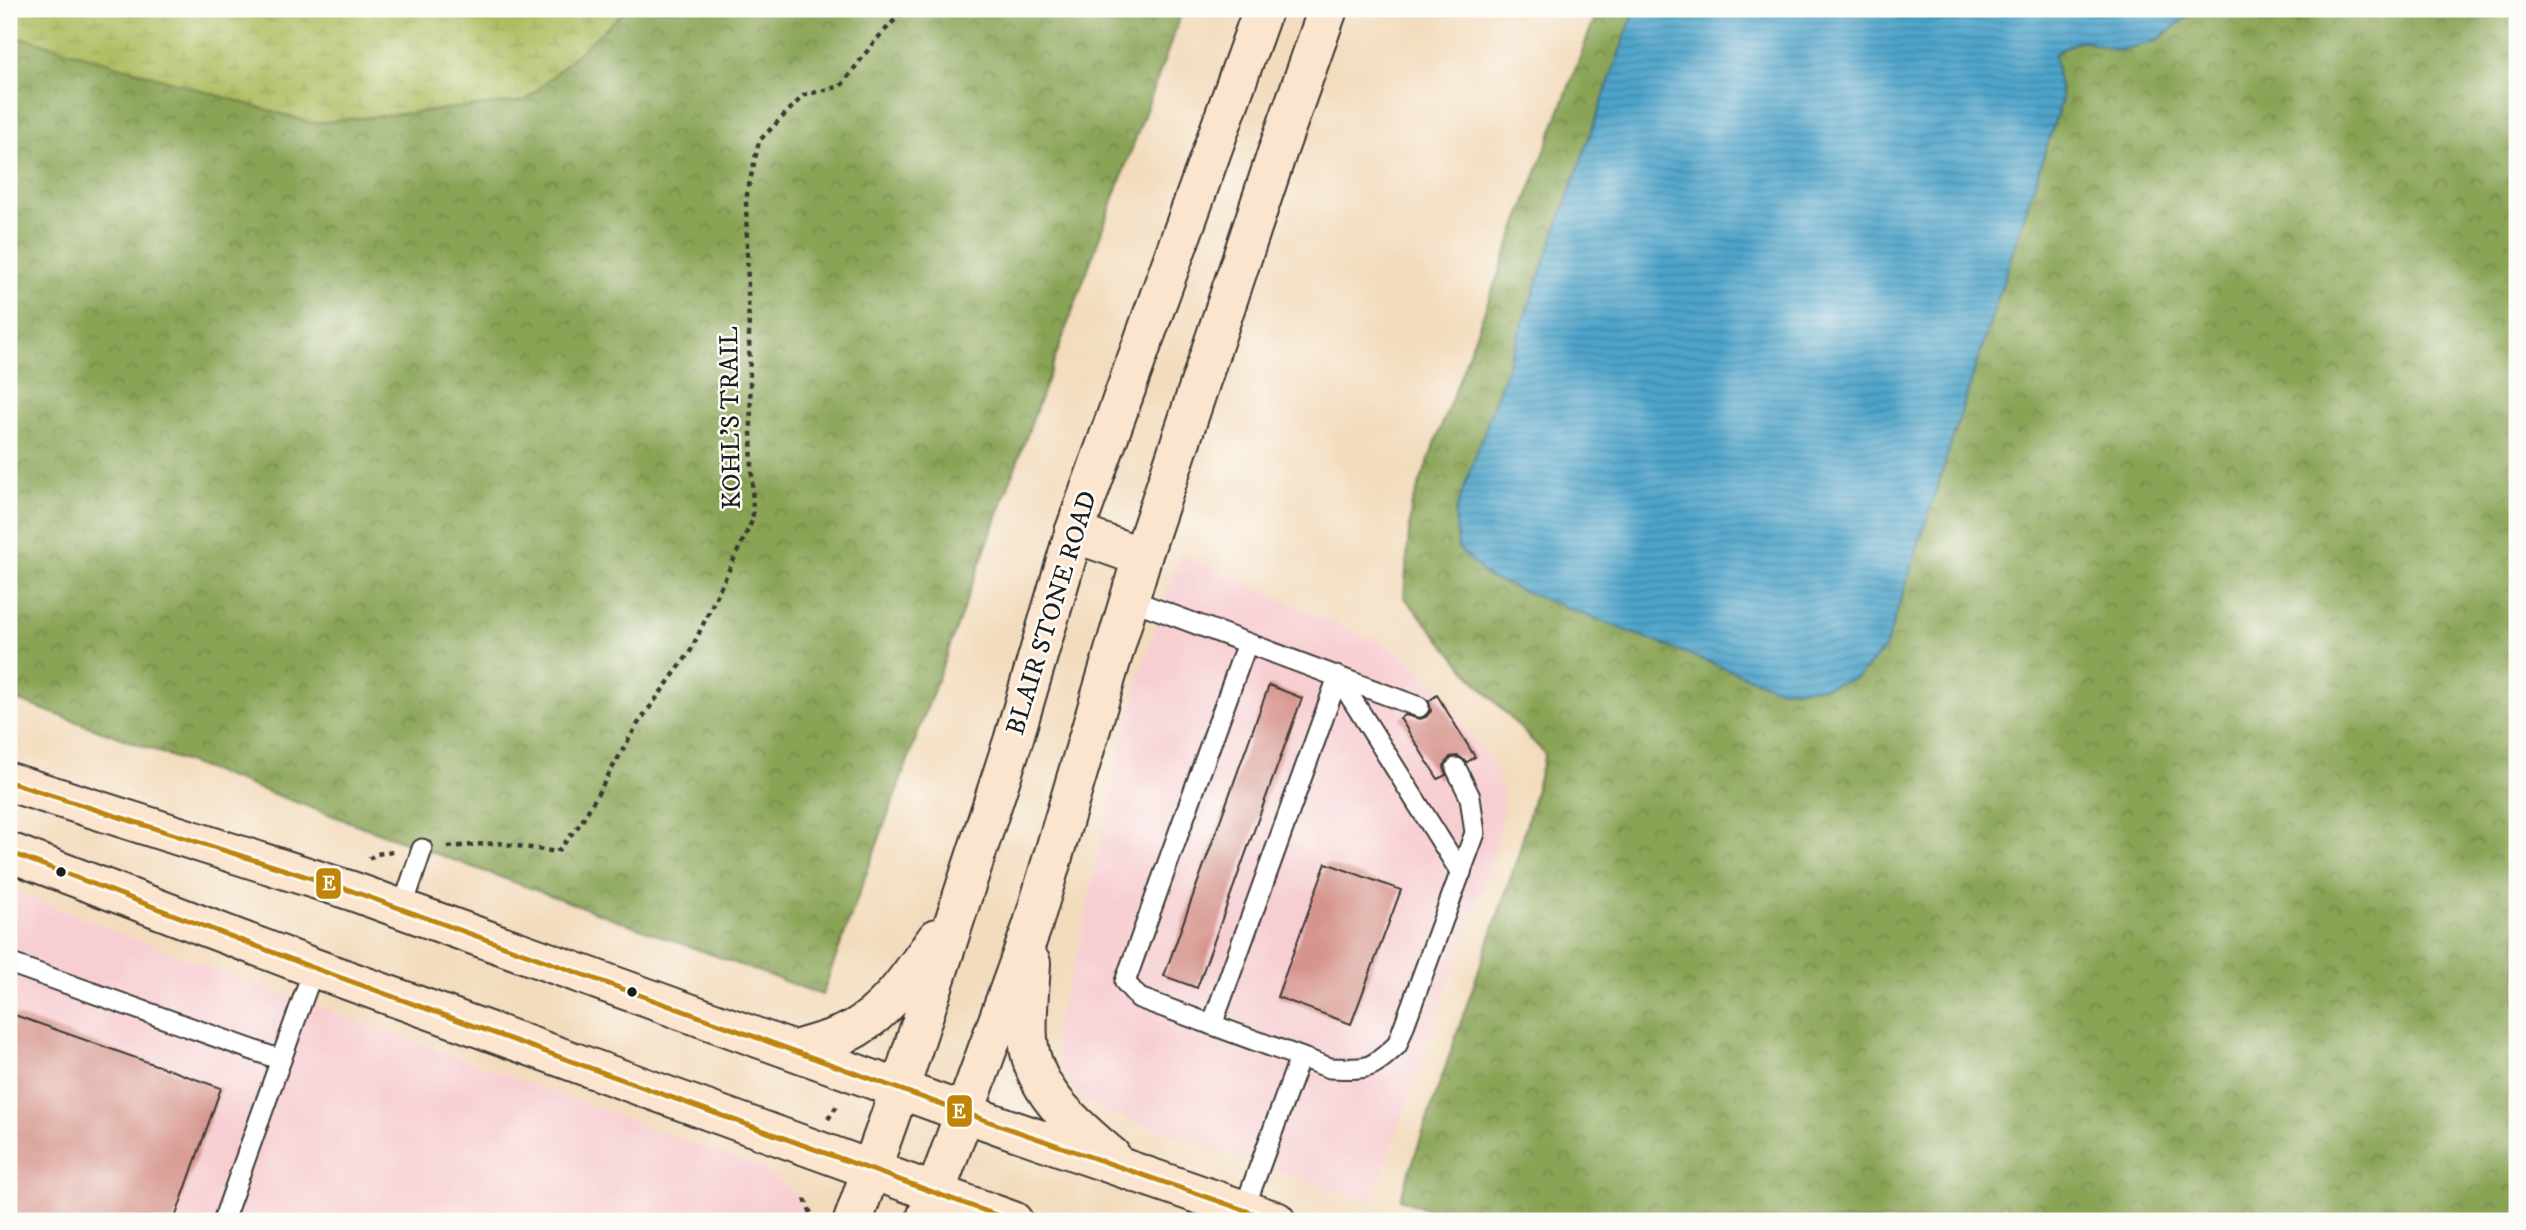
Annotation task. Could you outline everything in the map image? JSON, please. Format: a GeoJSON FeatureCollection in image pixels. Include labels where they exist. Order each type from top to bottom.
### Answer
{"type":"FeatureCollection","features":[{"type":"Feature","properties":{"kind":"main road","name":"BLAIR STONE ROAD"},"geometry":{"type":"LineString","coordinates":[[853,1221],[900,1088],[1013,741],[1074,533],[1263,9]]}},
{"type":"Feature","properties":{"kind":"main road"},"geometry":{"type":"LineString","coordinates":[[930,1208],[1033,924],[1142,557],[1281,140],[1328,9]]}},
{"type":"Feature","properties":{"kind":"main road"},"geometry":{"type":"LineString","coordinates":[[1074,533],[1142,557]]}},
{"type":"Feature","properties":{"kind":"main road"},"geometry":{"type":"LineString","coordinates":[[9,782],[402,909],[1260,1215]]}},
{"type":"Feature","properties":{"kind":"main road"},"geometry":{"type":"LineString","coordinates":[[9,852],[314,968],[872,1170],[930,1208],[1013,1221]]}},
{"type":"Feature","properties":{"kind":"main road"},"geometry":{"type":"LineString","coordinates":[[794,1050],[833,1039],[874,1016],[898,992],[960,904]]}},
{"type":"Feature","properties":{"kind":"main road"},"geometry":{"type":"LineString","coordinates":[[1033,924],[1028,1040],[1032,1060],[1044,1086],[1070,1120],[1126,1168]]}},
{"type":"Feature","properties":{"kind":"lane"},"geometry":{"type":"LineString","coordinates":[[1129,599],[1419,707]]}},
{"type":"Feature","properties":{"kind":"lane"},"geometry":{"type":"LineString","coordinates":[[1247,643],[1125,982],[1139,998],[1330,1068],[1355,1069],[1374,1066],[1397,1045],[1475,833],[1470,797],[1456,768]]}},
{"type":"Feature","properties":{"kind":"lane"},"geometry":{"type":"LineString","coordinates":[[1338,677],[1461,873]]}},
{"type":"Feature","properties":{"kind":"lane"},"geometry":{"type":"LineString","coordinates":[[1212,1025],[1338,677]]}},
{"type":"Feature","properties":{"kind":"lane"},"geometry":{"type":"LineString","coordinates":[[402,909],[422,849]]}},
{"type":"Feature","properties":{"kind":"lane"},"geometry":{"type":"LineString","coordinates":[[9,963],[281,1060]]}},
{"type":"Feature","properties":{"kind":"lane"},"geometry":{"type":"LineString","coordinates":[[223,1221],[314,968]]}},
{"type":"Feature","properties":{"kind":"lane"},"geometry":{"type":"LineString","coordinates":[[1260,1215],[1300,1057]]}},
{"type":"Feature","properties":{"kind":"path","name":"KOHL'S TRAIL"},"geometry":{"type":"LineString","coordinates":[[360,866],[376,854],[498,843],[557,852],[581,823],[637,725],[690,652],[753,519],[746,199],[760,141],[804,95],[841,86],[874,42],[905,9]]}},
{"type":"Feature","properties":{"kind":"path"},"geometry":{"type":"LineString","coordinates":[[828,1120],[843,1096]]}},
{"type":"Feature","properties":{"kind":"path"},"geometry":{"type":"LineString","coordinates":[[805,1199],[814,1221]]}},
{"type":"Feature","properties":{"kind":"shaded area"},"geometry":{"type":"Polygon","coordinates":[[[1180,553],[1401,653],[1434,682],[1494,766],[1503,788],[1502,824],[1493,858],[1372,1203],[1107,1112],[1081,1098],[1058,1064],[1056,1024],[1080,943],[1112,783],[1138,678],[1180,553]]]}},
{"type":"Feature","properties":{"kind":"shaded area"},"geometry":{"type":"Polygon","coordinates":[[[9,889],[171,953],[764,1169],[799,1196],[807,1221],[9,1221],[9,889]]]}},
{"type":"Feature","properties":{"kind":"green space"},"geometry":{"type":"Polygon","coordinates":[[[9,9],[1183,9],[822,995],[9,697],[9,9]]]}},
{"type":"Feature","properties":{"kind":"green space"},"geometry":{"type":"Polygon","coordinates":[[[9,9],[627,9],[525,101],[312,123],[28,39],[9,39],[9,9]]]}},
{"type":"Feature","properties":{"kind":"green space"},"geometry":{"type":"Polygon","coordinates":[[[1598,9],[2517,9],[2517,1221],[1457,1221],[1400,1199],[1518,856],[1545,754],[1476,682],[1404,597],[1411,507],[1598,9]]]}},
{"type":"Feature","properties":{"kind":"water"},"geometry":{"type":"Polygon","coordinates":[[[1635,9],[2197,9],[2156,41],[2118,51],[2080,40],[2054,54],[2062,99],[1885,649],[1856,678],[1821,688],[1779,689],[1489,578],[1458,548],[1455,513],[1635,9]]]}},
{"type":"Feature","properties":{"kind":"building"},"geometry":{"type":"Polygon","coordinates":[[[1269,685],[1302,698],[1197,988],[1164,976],[1269,685]]]}},
{"type":"Feature","properties":{"kind":"building"},"geometry":{"type":"Polygon","coordinates":[[[1437,695],[1475,757],[1467,762],[1458,756],[1450,757],[1444,766],[1446,775],[1438,779],[1400,718],[1405,715],[1420,719],[1426,717],[1431,711],[1429,701],[1437,695]]]}},
{"type":"Feature","properties":{"kind":"building"},"geometry":{"type":"Polygon","coordinates":[[[1326,863],[1401,890],[1351,1024],[1277,997],[1326,863]]]}},
{"type":"Feature","properties":{"kind":"building"},"geometry":{"type":"Polygon","coordinates":[[[9,1013],[221,1088],[174,1221],[9,1221],[9,1013]]]}},
{"type":"Feature","properties":{"kind":"transit line","name":"E"},"geometry":{"type":"LineString","coordinates":[[9,782],[352,891],[1004,1127],[1276,1221]]}},
{"type":"Feature","properties":{"kind":"transit line","name":"E"},"geometry":{"type":"LineString","coordinates":[[9,852],[314,968],[1013,1221]]}}]}
